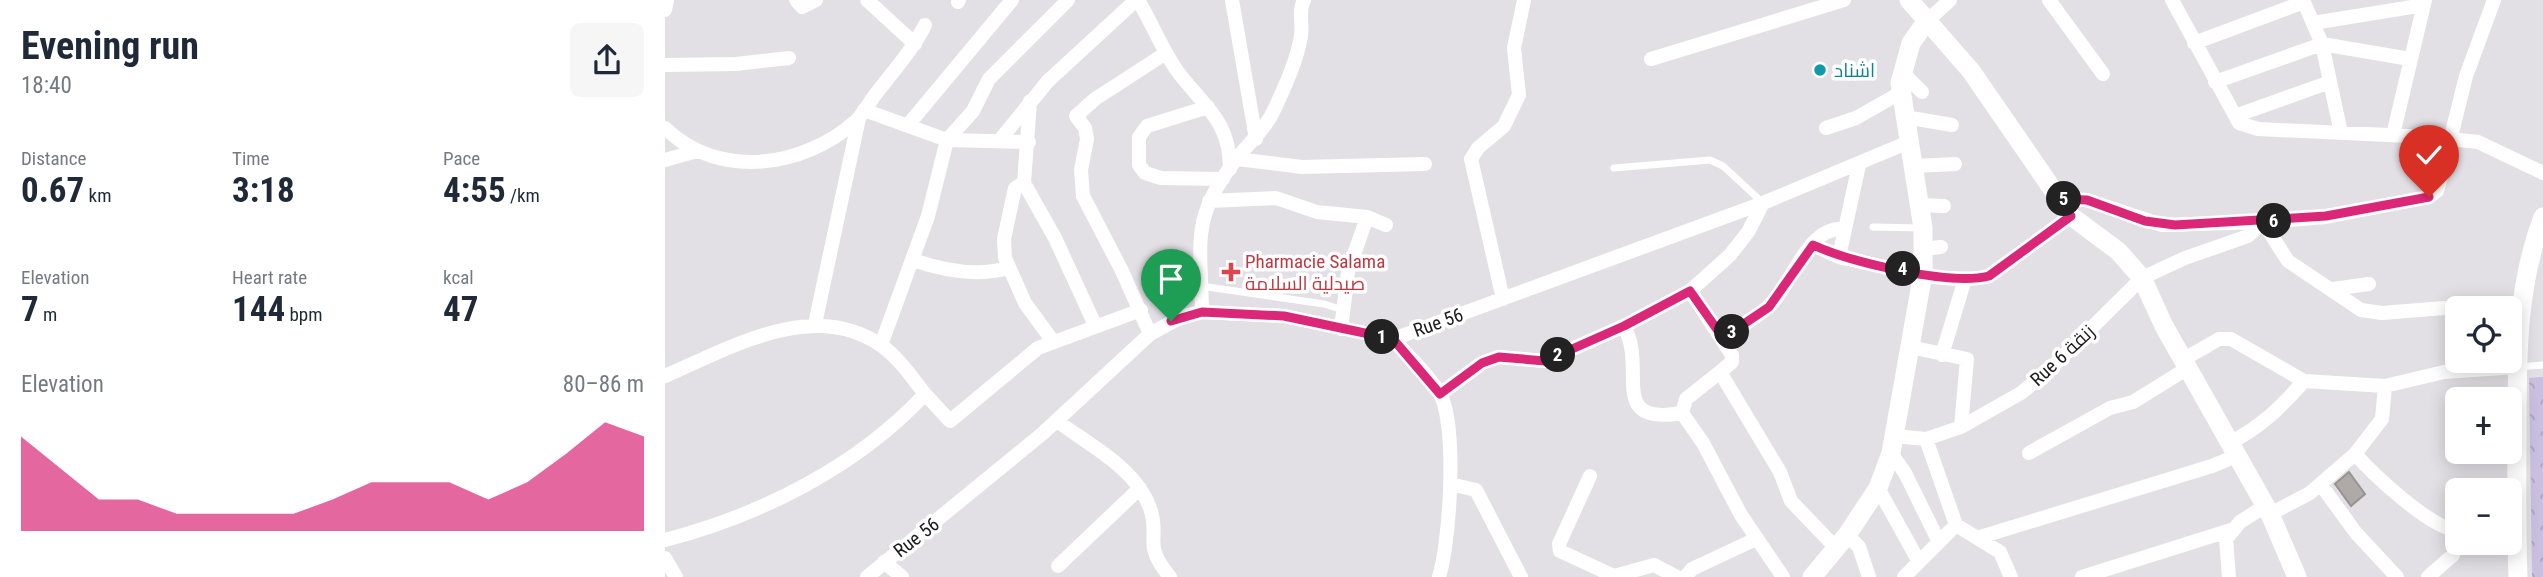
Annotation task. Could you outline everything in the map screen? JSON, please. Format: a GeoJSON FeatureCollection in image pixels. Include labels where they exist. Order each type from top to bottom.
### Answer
{"type":"FeatureCollection","features":[{"type":"Feature","properties":{"kind":"street"},"geometry":{"type":"LineString","coordinates":[[665,10],[667,0]]}},
{"type":"Feature","properties":{"kind":"street"},"geometry":{"type":"LineString","coordinates":[[796,0],[802,7],[815,0]]}},
{"type":"Feature","properties":{"kind":"street"},"geometry":{"type":"LineString","coordinates":[[867,0],[915,44]]}},
{"type":"Feature","properties":{"kind":"street"},"geometry":{"type":"LineString","coordinates":[[908,125],[1012,0]]}},
{"type":"Feature","properties":{"kind":"street"},"geometry":{"type":"LineString","coordinates":[[881,345],[913,260],[947,140],[973,111],[989,79],[1067,0]]}},
{"type":"Feature","properties":{"kind":"street"},"geometry":{"type":"LineString","coordinates":[[999,141],[1030,101],[1137,0],[1166,53],[1216,116],[1227,137],[1230,169]]}},
{"type":"Feature","properties":{"kind":"street"},"geometry":{"type":"LineString","coordinates":[[1232,0],[1256,139]]}},
{"type":"Feature","properties":{"kind":"street"},"geometry":{"type":"LineString","coordinates":[[1202,312],[1199,242],[1209,201],[1230,169],[1271,118],[1295,60],[1301,37],[1300,7],[1304,0]]}},
{"type":"Feature","properties":{"kind":"street"},"geometry":{"type":"LineString","coordinates":[[1503,299],[1471,159],[1504,125],[1519,95],[1514,48],[1524,0]]}},
{"type":"Feature","properties":{"kind":"street"},"geometry":{"type":"LineString","coordinates":[[1651,59],[1844,0]]}},
{"type":"Feature","properties":{"kind":"street"},"geometry":{"type":"LineString","coordinates":[[1909,0],[1971,71],[2035,160],[2071,216],[2118,251],[2142,278],[2164,326],[2268,510],[2297,577]]}},
{"type":"Feature","properties":{"kind":"street"},"geometry":{"type":"LineString","coordinates":[[1812,577],[1878,488],[1893,444],[1923,273],[1932,248],[1923,228],[1919,205],[1915,166],[1900,93],[1902,72],[1911,43],[1926,22],[1950,0]]}},
{"type":"Feature","properties":{"kind":"street"},"geometry":{"type":"LineString","coordinates":[[2049,0],[2102,74]]}},
{"type":"Feature","properties":{"kind":"street"},"geometry":{"type":"LineString","coordinates":[[2172,0],[2239,123],[2258,129],[2449,138],[2478,142],[2543,173]]}},
{"type":"Feature","properties":{"kind":"street"},"geometry":{"type":"LineString","coordinates":[[2059,199],[2097,203],[2162,225],[2263,222],[2326,216],[2429,197],[2437,191],[2466,76],[2494,0]]}},
{"type":"Feature","properties":{"kind":"street"},"geometry":{"type":"LineString","coordinates":[[2194,43],[2304,1],[2322,44],[2341,133]]}},
{"type":"Feature","properties":{"kind":"street"},"geometry":{"type":"LineString","coordinates":[[2313,23],[2425,2],[2393,135]]}},
{"type":"Feature","properties":{"kind":"street"},"geometry":{"type":"LineString","coordinates":[[665,128],[697,150],[729,162],[782,158],[820,146],[861,114],[915,44],[925,25]]}},
{"type":"Feature","properties":{"kind":"street"},"geometry":{"type":"LineString","coordinates":[[2215,82],[2322,44],[2410,59]]}},
{"type":"Feature","properties":{"kind":"street"},"geometry":{"type":"LineString","coordinates":[[1150,334],[1141,310],[1083,196],[1081,170],[1087,139],[1086,128],[1076,116],[1095,99],[1166,53]]}},
{"type":"Feature","properties":{"kind":"street"},"geometry":{"type":"LineString","coordinates":[[665,65],[736,64],[789,58]]}},
{"type":"Feature","properties":{"kind":"street"},"geometry":{"type":"LineString","coordinates":[[1902,72],[1922,92]]}},
{"type":"Feature","properties":{"kind":"street"},"geometry":{"type":"LineString","coordinates":[[2235,116],[2330,82]]}},
{"type":"Feature","properties":{"kind":"street"},"geometry":{"type":"LineString","coordinates":[[1826,128],[1856,118],[1900,93]]}},
{"type":"Feature","properties":{"kind":"street"},"geometry":{"type":"LineString","coordinates":[[1030,101],[1024,183],[1059,247],[1095,325]]}},
{"type":"Feature","properties":{"kind":"street"},"geometry":{"type":"LineString","coordinates":[[1208,107],[1147,126],[1139,137],[1139,165],[1145,173],[1161,178],[1230,169],[1426,164]]}},
{"type":"Feature","properties":{"kind":"street"},"geometry":{"type":"LineString","coordinates":[[861,114],[908,125],[947,140],[1029,142]]}},
{"type":"Feature","properties":{"kind":"street"},"geometry":{"type":"LineString","coordinates":[[815,324],[861,114]]}},
{"type":"Feature","properties":{"kind":"street"},"geometry":{"type":"LineString","coordinates":[[1905,117],[1952,125]]}},
{"type":"Feature","properties":{"kind":"street","name":"Rue 56"},"geometry":{"type":"LineString","coordinates":[[867,577],[1057,421],[1150,334],[1171,321],[1202,312],[1284,316],[1393,339],[1763,203],[1860,165],[1909,142]]}},
{"type":"Feature","properties":{"kind":"street"},"geometry":{"type":"LineString","coordinates":[[665,160],[697,150]]}},
{"type":"Feature","properties":{"kind":"street"},"geometry":{"type":"LineString","coordinates":[[1915,166],[1955,164]]}},
{"type":"Feature","properties":{"kind":"street"},"geometry":{"type":"LineString","coordinates":[[1839,257],[1860,165]]}},
{"type":"Feature","properties":{"kind":"street"},"geometry":{"type":"LineString","coordinates":[[1024,183],[1015,188],[1003,251],[1025,303],[1052,340]]}},
{"type":"Feature","properties":{"kind":"street"},"geometry":{"type":"LineString","coordinates":[[1209,201],[1276,198],[1317,212],[1367,217],[1386,225]]}},
{"type":"Feature","properties":{"kind":"street"},"geometry":{"type":"LineString","coordinates":[[1440,394],[1469,371],[1499,357],[1545,361],[1624,326],[1690,291],[1730,255],[1748,232],[1763,203]]}},
{"type":"Feature","properties":{"kind":"street"},"geometry":{"type":"LineString","coordinates":[[1919,205],[1944,206]]}},
{"type":"Feature","properties":{"kind":"street"},"geometry":{"type":"LineString","coordinates":[[1813,245],[1839,257],[1965,279],[1989,276],[2071,216]]}},
{"type":"Feature","properties":{"kind":"street"},"geometry":{"type":"LineString","coordinates":[[1341,329],[1348,272],[1367,217]]}},
{"type":"Feature","properties":{"kind":"street"},"geometry":{"type":"LineString","coordinates":[[2522,296],[2531,249],[2543,217]]}},
{"type":"Feature","properties":{"kind":"street"},"geometry":{"type":"LineString","coordinates":[[2263,222],[2288,261],[2361,310],[2382,313],[2444,308]]}},
{"type":"Feature","properties":{"kind":"street","name":"Rue 6 زنقة"},"geometry":{"type":"LineString","coordinates":[[1893,444],[1926,439],[1961,427],[2021,393],[2047,372],[2142,278],[2185,258],[2241,239],[2263,222]]}},
{"type":"Feature","properties":{"kind":"street"},"geometry":{"type":"LineString","coordinates":[[1723,338],[1769,307],[1813,245],[1828,231],[1845,229]]}},
{"type":"Feature","properties":{"kind":"street"},"geometry":{"type":"LineString","coordinates":[[913,260],[943,270],[972,273],[1008,268]]}},
{"type":"Feature","properties":{"kind":"street"},"geometry":{"type":"LineString","coordinates":[[1942,355],[1965,279]]}},
{"type":"Feature","properties":{"kind":"street"},"geometry":{"type":"LineString","coordinates":[[2333,289],[2369,284]]}},
{"type":"Feature","properties":{"kind":"street"},"geometry":{"type":"LineString","coordinates":[[1682,413],[1686,399],[1733,358],[1723,338],[1690,291]]}},
{"type":"Feature","properties":{"kind":"street"},"geometry":{"type":"LineString","coordinates":[[665,376],[773,333],[815,324],[881,345],[950,421],[1018,362],[1052,340],[1141,310]]}},
{"type":"Feature","properties":{"kind":"street"},"geometry":{"type":"LineString","coordinates":[[1624,326],[1633,358],[1636,404],[1643,413],[1656,418],[1682,413]]}},
{"type":"Feature","properties":{"kind":"street"},"geometry":{"type":"LineString","coordinates":[[1393,339],[1440,394],[1450,443],[1448,539],[1440,577]]}},
{"type":"Feature","properties":{"kind":"street"},"geometry":{"type":"LineString","coordinates":[[2029,453],[2110,408],[2133,401],[2219,339],[2231,339],[2304,381],[2319,384],[2367,383],[2385,386],[2445,372]]}},
{"type":"Feature","properties":{"kind":"street"},"geometry":{"type":"LineString","coordinates":[[1910,347],[1967,359],[1961,427]]}},
{"type":"Feature","properties":{"kind":"street"},"geometry":{"type":"LineString","coordinates":[[1720,372],[1780,472],[1791,501],[1841,541],[1859,547],[1869,577]]}},
{"type":"Feature","properties":{"kind":"street"},"geometry":{"type":"LineString","coordinates":[[2514,478],[2517,373]]}},
{"type":"Feature","properties":{"kind":"street"},"geometry":{"type":"LineString","coordinates":[[1977,538],[2212,466],[2270,418],[2304,381]]}},
{"type":"Feature","properties":{"kind":"street"},"geometry":{"type":"LineString","coordinates":[[2082,577],[2231,530],[2321,485],[2354,454],[2382,419],[2385,386]]}},
{"type":"Feature","properties":{"kind":"street"},"geometry":{"type":"LineString","coordinates":[[665,540],[734,516],[807,484],[877,440],[925,394]]}},
{"type":"Feature","properties":{"kind":"street"},"geometry":{"type":"LineString","coordinates":[[1682,413],[1703,443],[1756,539],[1783,577]]}},
{"type":"Feature","properties":{"kind":"street"},"geometry":{"type":"LineString","coordinates":[[1057,421],[1127,473],[1140,488],[1150,509],[1153,551],[1170,577]]}},
{"type":"Feature","properties":{"kind":"street"},"geometry":{"type":"LineString","coordinates":[[1926,439],[1956,525],[2000,552],[2011,577]]}},
{"type":"Feature","properties":{"kind":"street"},"geometry":{"type":"LineString","coordinates":[[1893,444],[1938,540]]}},
{"type":"Feature","properties":{"kind":"street"},"geometry":{"type":"LineString","coordinates":[[2354,454],[2408,503],[2445,527]]}},
{"type":"Feature","properties":{"kind":"street"},"geometry":{"type":"LineString","coordinates":[[1590,476],[1559,544],[1560,551],[1614,576],[1654,565],[1677,577]]}},
{"type":"Feature","properties":{"kind":"street"},"geometry":{"type":"LineString","coordinates":[[1450,484],[1467,485],[1476,490],[1521,577]]}},
{"type":"Feature","properties":{"kind":"street"},"geometry":{"type":"LineString","coordinates":[[2321,485],[2356,533],[2397,577]]}},
{"type":"Feature","properties":{"kind":"street"},"geometry":{"type":"LineString","coordinates":[[1058,566],[1140,488]]}},
{"type":"Feature","properties":{"kind":"street"},"geometry":{"type":"LineString","coordinates":[[1878,488],[1918,560]]}},
{"type":"Feature","properties":{"kind":"street"},"geometry":{"type":"LineString","coordinates":[[1903,577],[1956,525]]}},
{"type":"Feature","properties":{"kind":"street"},"geometry":{"type":"LineString","coordinates":[[2229,577],[2226,546],[2231,530]]}},
{"type":"Feature","properties":{"kind":"street"},"geometry":{"type":"LineString","coordinates":[[1685,577],[1692,569],[1756,539]]}},
{"type":"Feature","properties":{"kind":"street"},"geometry":{"type":"LineString","coordinates":[[2428,577],[2453,555]]}},
{"type":"Feature","properties":{"kind":"street"},"geometry":{"type":"LineString","coordinates":[[2516,555],[2518,577]]}},
{"type":"Feature","properties":{"kind":"street"},"geometry":{"type":"LineString","coordinates":[[665,558],[676,577]]}},
{"type":"Feature","properties":{"kind":"street"},"geometry":{"type":"LineString","coordinates":[[884,562],[902,577]]}},
{"type":"Feature","properties":{"kind":"lane"},"geometry":{"type":"LineString","coordinates":[[1614,168],[1710,160],[1723,166],[1763,203]]}},
{"type":"Feature","properties":{"kind":"lane"},"geometry":{"type":"LineString","coordinates":[[1873,227],[1923,228]]}},
{"type":"Feature","properties":{"kind":"lane"},"geometry":{"type":"LineString","coordinates":[[1201,286],[1324,304],[1343,310]]}},
{"type":"Feature","properties":{"kind":"lane"},"geometry":{"type":"LineString","coordinates":[[2522,367],[2543,365]]}},
{"type":"Feature","properties":{"kind":"green space"},"geometry":{"type":"Polygon","coordinates":[[[2543,377],[2543,577],[2532,577],[2529,378],[2543,377]]]}},
{"type":"Feature","properties":{"kind":"building"},"geometry":{"type":"Polygon","coordinates":[[[2349,472],[2365,494],[2351,506],[2335,484],[2349,472]]]}},
{"type":"Feature","properties":{"kind":"place","name":"اشناد"},"geometry":{"type":"Point","coordinates":[1820,70]}},
{"type":"Feature","properties":{"kind":"place","name":"Pharmacie Salama صيدلية السلامة"},"geometry":{"type":"Point","coordinates":[1231,272]}},
{"type":"Feature","properties":{"kind":"route"},"geometry":{"type":"LineString","coordinates":[[1171,321],[1202,312],[1235,312],[1302,318],[1327,326],[1393,339],[1440,394],[1482,363],[1499,357],[1545,361],[1624,326],[1690,291],[1723,338],[1769,307],[1813,245],[1839,257],[1953,278],[1977,279],[1989,276],[2071,216],[2059,199],[2087,200],[2145,221],[2175,225],[2263,222],[2326,216],[2429,197]]}}]}
